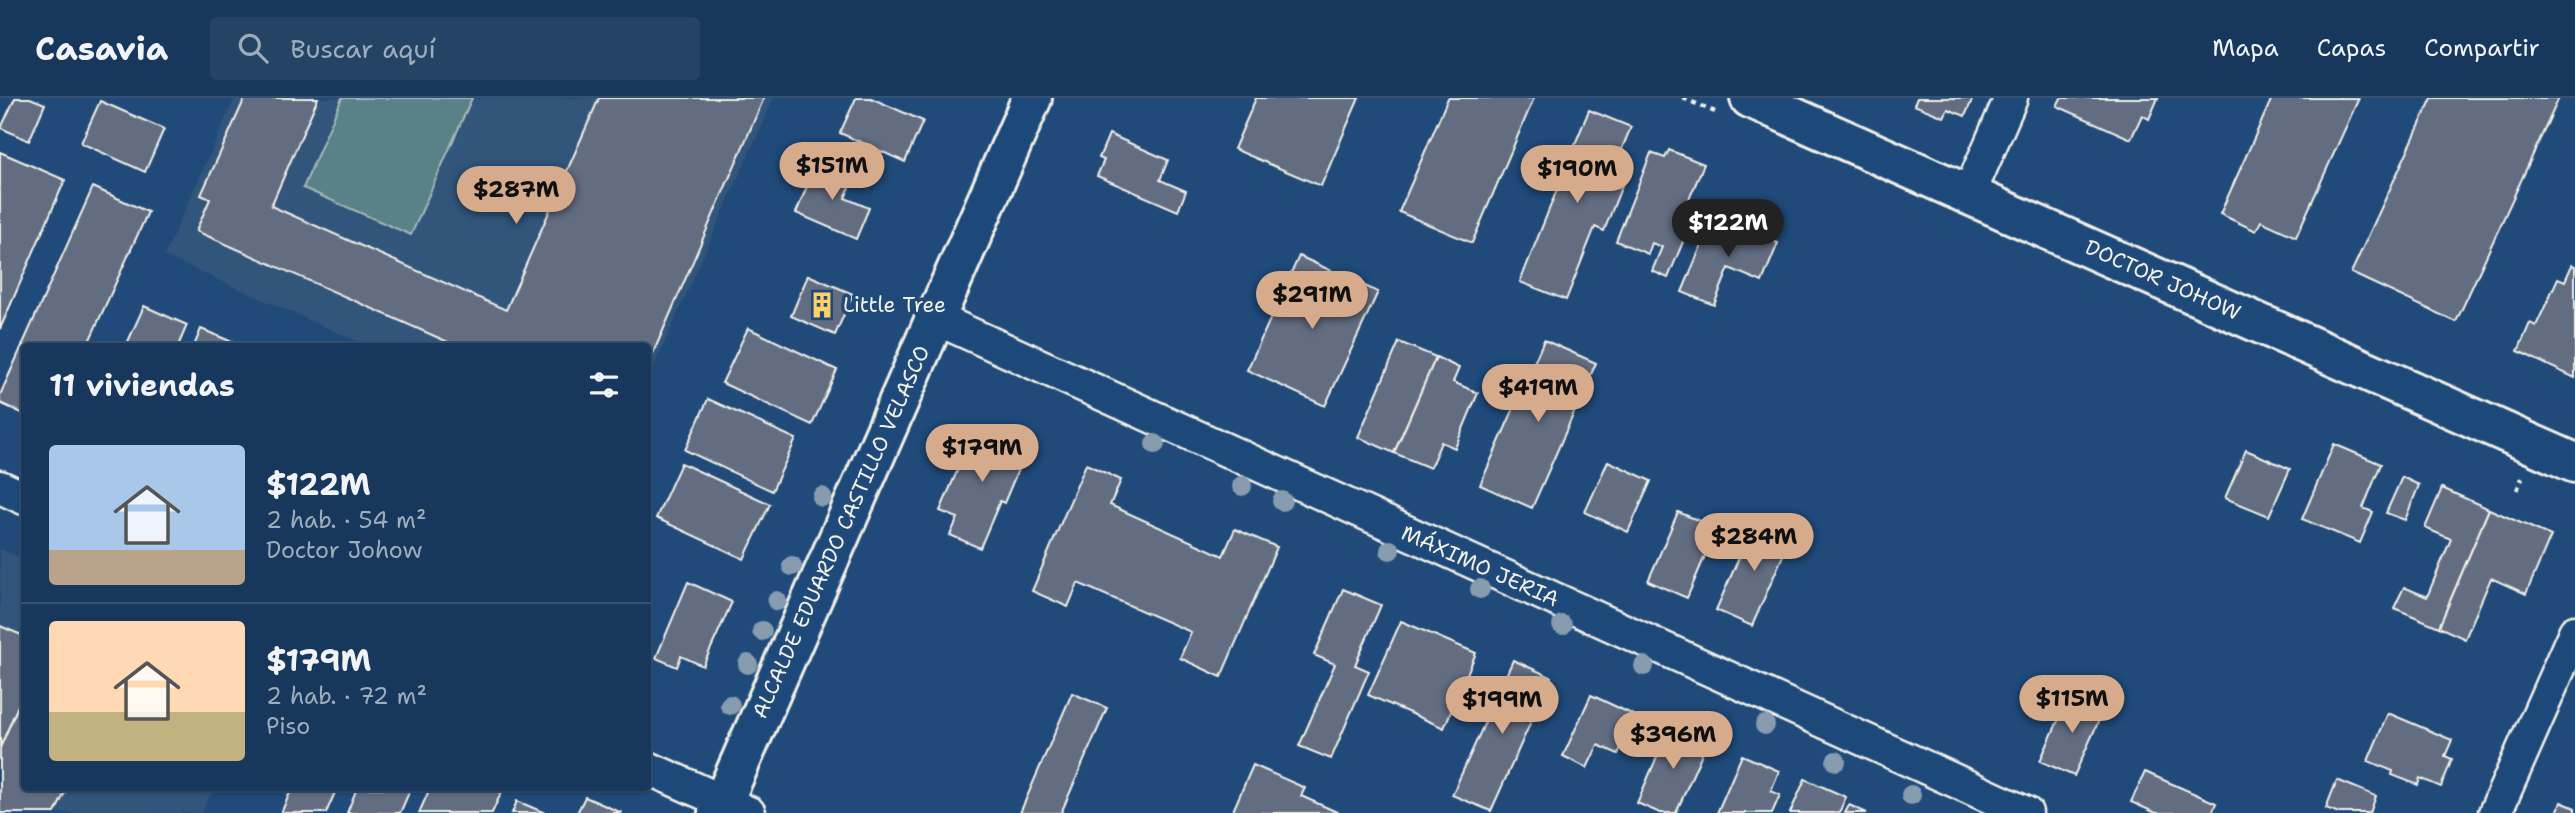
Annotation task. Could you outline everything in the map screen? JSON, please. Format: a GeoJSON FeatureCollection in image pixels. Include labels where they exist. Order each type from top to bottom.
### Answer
{"type":"FeatureCollection","features":[{"type":"Feature","properties":{"kind":"street","name":"ALCALDE EDUARDO CASTILLO VELASCO"},"geometry":{"type":"LineString","coordinates":[[730,809],[935,318],[1032,98]]}},
{"type":"Feature","properties":{"kind":"street","name":"DOCTOR JOHOW"},"geometry":{"type":"LineString","coordinates":[[1750,98],[2575,463]]}},
{"type":"Feature","properties":{"kind":"street"},"geometry":{"type":"LineString","coordinates":[[1969,194],[2011,98]]}},
{"type":"Feature","properties":{"kind":"street","name":"MÁXIMO JERIA"},"geometry":{"type":"LineString","coordinates":[[935,318],[2026,813]]}},
{"type":"Feature","properties":{"kind":"street"},"geometry":{"type":"LineString","coordinates":[[0,488],[21,497]]}},
{"type":"Feature","properties":{"kind":"street"},"geometry":{"type":"LineString","coordinates":[[2495,813],[2575,632]]}},
{"type":"Feature","properties":{"kind":"street"},"geometry":{"type":"LineString","coordinates":[[651,770],[730,809]]}},
{"type":"Feature","properties":{"kind":"shaded area"},"geometry":{"type":"Polygon","coordinates":[[[235,98],[774,98],[651,373],[651,343],[361,343],[164,256],[235,98]]]}},
{"type":"Feature","properties":{"kind":"shaded area"},"geometry":{"type":"Polygon","coordinates":[[[0,549],[21,558],[21,791],[212,791],[202,813],[0,813],[0,549]]]}},
{"type":"Feature","properties":{"kind":"green space"},"geometry":{"type":"Polygon","coordinates":[[[342,98],[472,98],[411,235],[303,188],[342,98]]]}},
{"type":"Feature","properties":{"kind":"building"},"geometry":{"type":"Polygon","coordinates":[[[15,98],[30,98],[45,104],[29,141],[1,128],[15,98]]]}},
{"type":"Feature","properties":{"kind":"building"},"geometry":{"type":"Polygon","coordinates":[[[245,98],[318,98],[271,206],[506,310],[599,98],[764,98],[651,358],[651,343],[450,343],[196,231],[210,199],[201,195],[245,98]]]}},
{"type":"Feature","properties":{"kind":"building"},"geometry":{"type":"Polygon","coordinates":[[[856,98],[871,98],[923,121],[905,162],[840,133],[856,98]]]}},
{"type":"Feature","properties":{"kind":"building"},"geometry":{"type":"Polygon","coordinates":[[[1256,98],[1359,98],[1321,186],[1234,149],[1256,98]]]}},
{"type":"Feature","properties":{"kind":"building"},"geometry":{"type":"Polygon","coordinates":[[[1448,98],[1534,98],[1472,243],[1399,212],[1448,98]]]}},
{"type":"Feature","properties":{"kind":"building"},"geometry":{"type":"Polygon","coordinates":[[[1917,98],[1973,98],[1965,116],[1948,109],[1944,117],[1914,105],[1917,98]]]}},
{"type":"Feature","properties":{"kind":"building"},"geometry":{"type":"Polygon","coordinates":[[[2061,98],[2158,98],[2149,119],[2142,115],[2131,139],[2057,106],[2061,98]]]}},
{"type":"Feature","properties":{"kind":"building"},"geometry":{"type":"Polygon","coordinates":[[[2272,98],[2359,98],[2296,237],[2261,221],[2256,231],[2220,214],[2272,98]]]}},
{"type":"Feature","properties":{"kind":"building"},"geometry":{"type":"Polygon","coordinates":[[[2432,98],[2559,98],[2456,322],[2351,273],[2432,98]]]}},
{"type":"Feature","properties":{"kind":"building"},"geometry":{"type":"Polygon","coordinates":[[[100,101],[164,129],[145,172],[81,143],[100,101]]]}},
{"type":"Feature","properties":{"kind":"building"},"geometry":{"type":"Polygon","coordinates":[[[1589,110],[1631,127],[1611,175],[1624,180],[1604,231],[1595,227],[1566,300],[1520,282],[1560,182],[1551,179],[1564,146],[1573,149],[1589,110]]]}},
{"type":"Feature","properties":{"kind":"building"},"geometry":{"type":"Polygon","coordinates":[[[1109,134],[1168,160],[1160,180],[1186,191],[1178,211],[1097,176],[1104,160],[1099,158],[1109,134]]]}},
{"type":"Feature","properties":{"kind":"building"},"geometry":{"type":"Polygon","coordinates":[[[1669,150],[1704,164],[1682,216],[1692,220],[1668,278],[1652,271],[1662,247],[1652,243],[1648,254],[1616,241],[1651,153],[1665,158],[1669,150]]]}},
{"type":"Feature","properties":{"kind":"building"},"geometry":{"type":"Polygon","coordinates":[[[0,152],[65,180],[0,329],[0,152]]]}},
{"type":"Feature","properties":{"kind":"building"},"geometry":{"type":"Polygon","coordinates":[[[817,162],[854,177],[845,198],[869,208],[856,239],[796,213],[817,162]]]}},
{"type":"Feature","properties":{"kind":"building"},"geometry":{"type":"Polygon","coordinates":[[[93,187],[148,212],[88,343],[23,343],[93,187]]]}},
{"type":"Feature","properties":{"kind":"building"},"geometry":{"type":"Polygon","coordinates":[[[1714,215],[1778,243],[1762,282],[1729,268],[1714,305],[1682,292],[1714,215]]]}},
{"type":"Feature","properties":{"kind":"building"},"geometry":{"type":"Polygon","coordinates":[[[1299,256],[1378,292],[1325,406],[1247,370],[1299,256]]]}},
{"type":"Feature","properties":{"kind":"building"},"geometry":{"type":"Polygon","coordinates":[[[2572,265],[2575,266],[2575,378],[2518,351],[2530,323],[2536,326],[2558,278],[2565,281],[2572,265]]]}},
{"type":"Feature","properties":{"kind":"building","name":"Little Tree"},"geometry":{"type":"Polygon","coordinates":[[[808,275],[853,294],[835,335],[791,316],[808,275]]]}},
{"type":"Feature","properties":{"kind":"building"},"geometry":{"type":"Polygon","coordinates":[[[144,306],[187,325],[179,343],[127,343],[144,306]]]}},
{"type":"Feature","properties":{"kind":"building"},"geometry":{"type":"Polygon","coordinates":[[[748,328],[837,370],[812,425],[722,383],[748,328]]]}},
{"type":"Feature","properties":{"kind":"building"},"geometry":{"type":"Polygon","coordinates":[[[201,329],[235,343],[195,343],[201,329]]]}},
{"type":"Feature","properties":{"kind":"building"},"geometry":{"type":"Polygon","coordinates":[[[1544,340],[1596,363],[1532,508],[1480,485],[1544,340]]]}},
{"type":"Feature","properties":{"kind":"building"},"geometry":{"type":"Polygon","coordinates":[[[1399,342],[1436,357],[1394,453],[1358,437],[1399,342]]]}},
{"type":"Feature","properties":{"kind":"building"},"geometry":{"type":"Polygon","coordinates":[[[21,348],[21,413],[0,403],[0,395],[21,348]]]}},
{"type":"Feature","properties":{"kind":"building"},"geometry":{"type":"Polygon","coordinates":[[[1436,357],[1459,368],[1453,382],[1478,393],[1455,448],[1441,442],[1430,468],[1394,453],[1436,357]]]}},
{"type":"Feature","properties":{"kind":"building"},"geometry":{"type":"Polygon","coordinates":[[[708,399],[796,439],[772,491],[685,450],[708,399]]]}},
{"type":"Feature","properties":{"kind":"building"},"geometry":{"type":"Polygon","coordinates":[[[975,429],[996,438],[1000,429],[1025,440],[1013,468],[1018,470],[1004,503],[1000,501],[980,548],[950,535],[958,518],[940,511],[975,429]]]}},
{"type":"Feature","properties":{"kind":"building"},"geometry":{"type":"Polygon","coordinates":[[[2334,444],[2381,464],[2363,508],[2373,512],[2360,543],[2302,519],[2334,444]]]}},
{"type":"Feature","properties":{"kind":"building"},"geometry":{"type":"Polygon","coordinates":[[[2246,450],[2290,469],[2269,516],[2225,498],[2246,450]]]}},
{"type":"Feature","properties":{"kind":"building"},"geometry":{"type":"Polygon","coordinates":[[[1608,461],[1651,481],[1628,532],[1585,512],[1608,461]]]}},
{"type":"Feature","properties":{"kind":"building"},"geometry":{"type":"Polygon","coordinates":[[[681,463],[770,504],[744,559],[656,518],[681,463]]]}},
{"type":"Feature","properties":{"kind":"building"},"geometry":{"type":"Polygon","coordinates":[[[1086,464],[1121,480],[1110,505],[1223,556],[1235,529],[1277,547],[1221,677],[1180,658],[1191,632],[1078,583],[1068,607],[1032,591],[1086,464]]]}},
{"type":"Feature","properties":{"kind":"building"},"geometry":{"type":"Polygon","coordinates":[[[2402,477],[2419,485],[2405,520],[2386,513],[2402,477]]]}},
{"type":"Feature","properties":{"kind":"building"},"geometry":{"type":"Polygon","coordinates":[[[2442,488],[2489,509],[2439,627],[2394,608],[2404,587],[2427,597],[2451,539],[2425,528],[2442,488]]]}},
{"type":"Feature","properties":{"kind":"building"},"geometry":{"type":"Polygon","coordinates":[[[2489,509],[2551,536],[2526,594],[2491,578],[2465,639],[2439,627],[2489,509]]]}},
{"type":"Feature","properties":{"kind":"building"},"geometry":{"type":"Polygon","coordinates":[[[1678,512],[1717,528],[1687,598],[1648,581],[1678,512]]]}},
{"type":"Feature","properties":{"kind":"building"},"geometry":{"type":"Polygon","coordinates":[[[1756,519],[1792,535],[1752,626],[1716,610],[1756,519]]]}},
{"type":"Feature","properties":{"kind":"building"},"geometry":{"type":"Polygon","coordinates":[[[688,582],[732,602],[703,666],[681,656],[677,667],[656,658],[688,582]]]}},
{"type":"Feature","properties":{"kind":"building"},"geometry":{"type":"Polygon","coordinates":[[[1343,589],[1381,605],[1355,665],[1369,671],[1331,759],[1299,746],[1335,664],[1314,655],[1343,589]]]}},
{"type":"Feature","properties":{"kind":"building"},"geometry":{"type":"Polygon","coordinates":[[[1401,621],[1476,653],[1444,728],[1368,695],[1401,621]]]}},
{"type":"Feature","properties":{"kind":"building"},"geometry":{"type":"Polygon","coordinates":[[[0,626],[21,635],[21,699],[0,748],[0,626]]]}},
{"type":"Feature","properties":{"kind":"building"},"geometry":{"type":"Polygon","coordinates":[[[1513,660],[1551,677],[1491,811],[1452,795],[1513,660]]]}},
{"type":"Feature","properties":{"kind":"building"},"geometry":{"type":"Polygon","coordinates":[[[1072,693],[1107,708],[1061,813],[1020,813],[1072,693]]]}},
{"type":"Feature","properties":{"kind":"building"},"geometry":{"type":"Polygon","coordinates":[[[2070,694],[2104,709],[2074,776],[2040,761],[2070,694]]]}},
{"type":"Feature","properties":{"kind":"building"},"geometry":{"type":"Polygon","coordinates":[[[1591,695],[1636,716],[1618,754],[1598,745],[1587,768],[1563,756],[1591,695]]]}},
{"type":"Feature","properties":{"kind":"building"},"geometry":{"type":"Polygon","coordinates":[[[21,699],[21,791],[66,791],[55,813],[0,813],[0,748],[21,699]]]}},
{"type":"Feature","properties":{"kind":"building"},"geometry":{"type":"Polygon","coordinates":[[[2388,713],[2452,740],[2445,756],[2452,759],[2441,787],[2420,778],[2418,785],[2392,775],[2393,771],[2368,761],[2388,713]]]}},
{"type":"Feature","properties":{"kind":"building"},"geometry":{"type":"Polygon","coordinates":[[[1683,724],[1710,735],[1676,813],[1660,813],[1637,803],[1666,736],[1676,740],[1683,724]]]}},
{"type":"Feature","properties":{"kind":"building"},"geometry":{"type":"Polygon","coordinates":[[[1742,755],[1779,771],[1771,791],[1780,795],[1772,813],[1717,813],[1742,755]]]}},
{"type":"Feature","properties":{"kind":"building"},"geometry":{"type":"Polygon","coordinates":[[[1253,765],[1305,788],[1301,796],[1339,813],[1232,813],[1253,765]]]}},
{"type":"Feature","properties":{"kind":"building"},"geometry":{"type":"Polygon","coordinates":[[[2145,772],[2216,803],[2212,813],[2156,813],[2131,802],[2145,772]]]}},
{"type":"Feature","properties":{"kind":"building"},"geometry":{"type":"Polygon","coordinates":[[[1805,779],[1846,797],[1839,813],[1790,813],[1805,779]]]}},
{"type":"Feature","properties":{"kind":"building"},"geometry":{"type":"Polygon","coordinates":[[[2337,780],[2376,796],[2370,813],[2339,813],[2326,808],[2337,780]]]}},
{"type":"Feature","properties":{"kind":"building"},"geometry":{"type":"Polygon","coordinates":[[[291,791],[336,791],[326,813],[281,813],[291,791]]]}},
{"type":"Feature","properties":{"kind":"building"},"geometry":{"type":"Polygon","coordinates":[[[356,791],[410,791],[400,813],[347,813],[356,791]]]}},
{"type":"Feature","properties":{"kind":"building"},"geometry":{"type":"Polygon","coordinates":[[[429,791],[502,791],[492,813],[419,813],[429,791]]]}},
{"type":"Feature","properties":{"kind":"building"},"geometry":{"type":"Polygon","coordinates":[[[585,797],[622,813],[577,813],[585,797]]]}},
{"type":"Feature","properties":{"kind":"building"},"geometry":{"type":"Polygon","coordinates":[[[517,801],[545,813],[512,813],[517,801]]]}},
{"type":"Feature","properties":{"kind":"building"},"geometry":{"type":"Polygon","coordinates":[[[2561,802],[2575,808],[2575,813],[2557,813],[2561,802]]]}},
{"type":"Feature","properties":{"kind":"building"},"geometry":{"type":"Polygon","coordinates":[[[1849,805],[1867,813],[1845,813],[1849,805]]]}},
{"type":"Feature","properties":{"kind":"place","name":"Little Tree"},"geometry":{"type":"Point","coordinates":[822,305]}}]}
